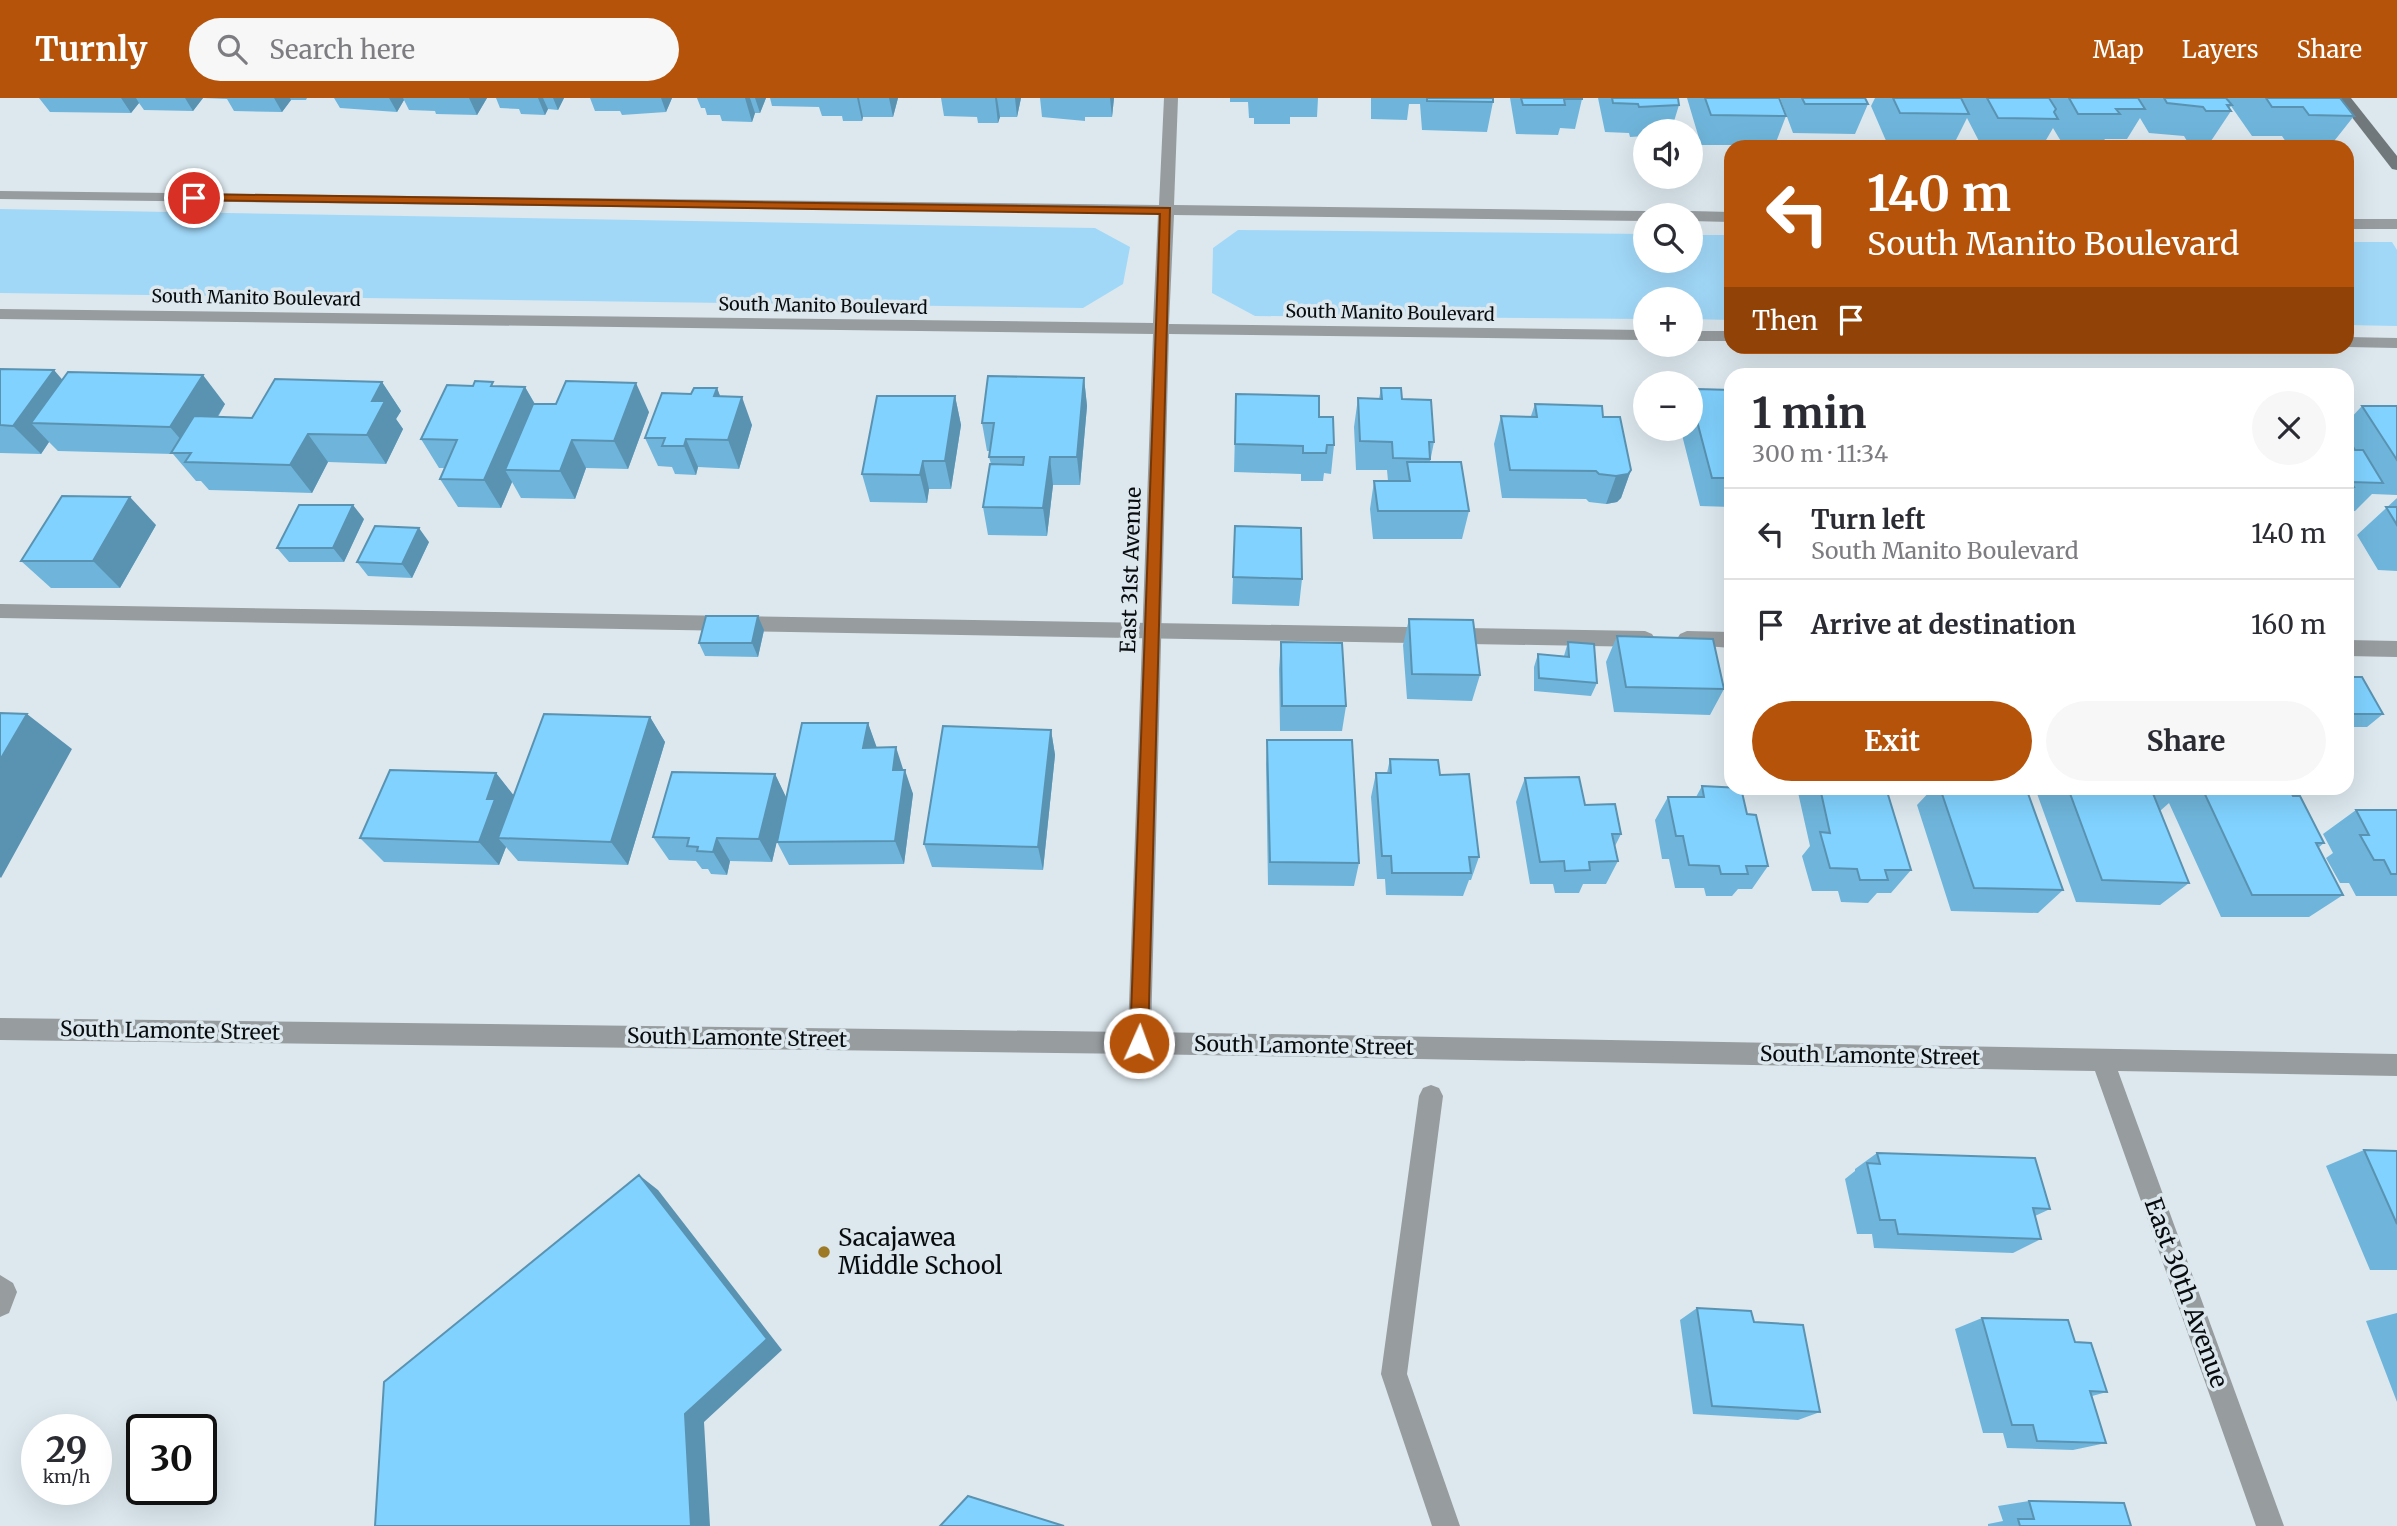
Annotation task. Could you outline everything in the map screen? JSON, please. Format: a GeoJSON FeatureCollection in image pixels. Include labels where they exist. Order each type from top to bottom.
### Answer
{"type":"FeatureCollection","features":[{"type":"Feature","properties":{"kind":"main road"},"geometry":{"type":"LineString","coordinates":[[2344,98],[2397,166]]}},
{"type":"Feature","properties":{"kind":"street","name":"East 31st Avenue"},"geometry":{"type":"LineString","coordinates":[[1139,1043],[1161,330],[1171,98]]}},
{"type":"Feature","properties":{"kind":"street"},"geometry":{"type":"LineString","coordinates":[[0,195],[1633,216]]}},
{"type":"Feature","properties":{"kind":"street"},"geometry":{"type":"LineString","coordinates":[[1703,216],[1724,217]]}},
{"type":"Feature","properties":{"kind":"street"},"geometry":{"type":"LineString","coordinates":[[2354,224],[2397,224]]}},
{"type":"Feature","properties":{"kind":"street","name":"South Manito Boulevard"},"geometry":{"type":"LineString","coordinates":[[0,314],[1633,335]]}},
{"type":"Feature","properties":{"kind":"street"},"geometry":{"type":"LineString","coordinates":[[1703,336],[1724,336]]}},
{"type":"Feature","properties":{"kind":"street"},"geometry":{"type":"LineString","coordinates":[[2354,342],[2397,343]]}},
{"type":"Feature","properties":{"kind":"street"},"geometry":{"type":"LineString","coordinates":[[0,611],[1724,640]]}},
{"type":"Feature","properties":{"kind":"street"},"geometry":{"type":"LineString","coordinates":[[2354,648],[2397,649]]}},
{"type":"Feature","properties":{"kind":"street","name":"South Lamonte Street"},"geometry":{"type":"LineString","coordinates":[[0,1029],[1139,1043],[2397,1065]]}},
{"type":"Feature","properties":{"kind":"street","name":"East 30th Avenue"},"geometry":{"type":"LineString","coordinates":[[2103,1061],[2270,1526]]}},
{"type":"Feature","properties":{"kind":"street"},"geometry":{"type":"LineString","coordinates":[[1431,1096],[1394,1374],[1446,1526]]}},
{"type":"Feature","properties":{"kind":"street"},"geometry":{"type":"LineString","coordinates":[[0,1287],[5,1292],[0,1304]]}},
{"type":"Feature","properties":{"kind":"shaded area"},"geometry":{"type":"Polygon","coordinates":[[[0,209],[1095,228],[1130,247],[1123,284],[1083,308],[0,293],[0,209]]]}},
{"type":"Feature","properties":{"kind":"shaded area"},"geometry":{"type":"Polygon","coordinates":[[[1238,230],[1633,234],[1633,273],[1703,273],[1703,235],[1724,235],[1724,320],[1703,319],[1703,287],[1633,287],[1633,319],[1255,316],[1212,293],[1213,248],[1238,230]]]}},
{"type":"Feature","properties":{"kind":"shaded area"},"geometry":{"type":"Polygon","coordinates":[[[2354,242],[2392,242],[2397,250],[2397,326],[2354,325],[2354,242]]]}},
{"type":"Feature","properties":{"kind":"building"},"geometry":{"type":"Polygon","coordinates":[[[1427,98],[1493,98],[1493,102],[1427,101],[1427,98]]]}},
{"type":"Feature","properties":{"kind":"building"},"geometry":{"type":"Polygon","coordinates":[[[1521,98],[1582,99],[1564,99],[1565,105],[1523,105],[1521,98]]]}},
{"type":"Feature","properties":{"kind":"building"},"geometry":{"type":"Polygon","coordinates":[[[1612,98],[1678,98],[1679,105],[1639,107],[1638,104],[1613,103],[1612,98]]]}},
{"type":"Feature","properties":{"kind":"building"},"geometry":{"type":"Polygon","coordinates":[[[1705,98],[1779,98],[1786,116],[1711,115],[1705,98]]]}},
{"type":"Feature","properties":{"kind":"building"},"geometry":{"type":"Polygon","coordinates":[[[1802,98],[1865,98],[1868,104],[1805,104],[1802,98]]]}},
{"type":"Feature","properties":{"kind":"building"},"geometry":{"type":"Polygon","coordinates":[[[1893,98],[1961,98],[1969,114],[1900,113],[1893,98]]]}},
{"type":"Feature","properties":{"kind":"building"},"geometry":{"type":"Polygon","coordinates":[[[1987,98],[2049,98],[2056,109],[2054,112],[2058,119],[1998,118],[1987,98]]]}},
{"type":"Feature","properties":{"kind":"building"},"geometry":{"type":"Polygon","coordinates":[[[2069,98],[2138,98],[2145,109],[2116,109],[2120,114],[2078,114],[2069,98]]]}},
{"type":"Feature","properties":{"kind":"building"},"geometry":{"type":"Polygon","coordinates":[[[2164,98],[2226,98],[2232,105],[2227,105],[2231,111],[2206,111],[2203,107],[2167,103],[2164,98]]]}},
{"type":"Feature","properties":{"kind":"building"},"geometry":{"type":"Polygon","coordinates":[[[2266,98],[2340,98],[2354,116],[2309,115],[2303,107],[2272,107],[2266,98]]]}},
{"type":"Feature","properties":{"kind":"building"},"geometry":{"type":"Polygon","coordinates":[[[0,369],[54,370],[13,426],[0,425],[0,369]]]}},
{"type":"Feature","properties":{"kind":"building"},"geometry":{"type":"Polygon","coordinates":[[[68,372],[203,375],[170,427],[31,423],[68,372]]]}},
{"type":"Feature","properties":{"kind":"building"},"geometry":{"type":"Polygon","coordinates":[[[988,376],[1084,378],[1077,457],[1050,457],[1043,508],[983,507],[990,464],[1023,465],[1024,457],[989,457],[994,423],[982,423],[988,376]]]}},
{"type":"Feature","properties":{"kind":"building"},"geometry":{"type":"Polygon","coordinates":[[[275,379],[382,382],[372,401],[385,401],[367,435],[308,434],[290,465],[185,462],[191,453],[171,453],[194,416],[252,418],[275,379]]]}},
{"type":"Feature","properties":{"kind":"building"},"geometry":{"type":"Polygon","coordinates":[[[475,381],[493,382],[491,386],[525,387],[484,480],[440,479],[457,440],[421,439],[447,385],[473,386],[475,381]]]}},
{"type":"Feature","properties":{"kind":"building"},"geometry":{"type":"Polygon","coordinates":[[[566,381],[636,383],[614,441],[572,440],[560,471],[505,470],[533,404],[556,404],[566,381]]]}},
{"type":"Feature","properties":{"kind":"building"},"geometry":{"type":"Polygon","coordinates":[[[694,388],[717,388],[714,396],[742,397],[728,440],[686,439],[684,446],[662,446],[665,438],[645,438],[662,393],[691,394],[694,388]]]}},
{"type":"Feature","properties":{"kind":"building"},"geometry":{"type":"Polygon","coordinates":[[[1381,388],[1401,388],[1402,399],[1431,400],[1434,442],[1429,442],[1430,459],[1393,458],[1392,442],[1360,441],[1358,398],[1382,399],[1381,388]]]}},
{"type":"Feature","properties":{"kind":"building"},"geometry":{"type":"Polygon","coordinates":[[[1703,389],[1724,390],[1724,478],[1712,478],[1702,441],[1703,389]]]}},
{"type":"Feature","properties":{"kind":"building"},"geometry":{"type":"Polygon","coordinates":[[[1236,394],[1319,396],[1319,417],[1333,417],[1334,445],[1327,445],[1326,453],[1303,453],[1303,446],[1235,444],[1236,394]]]}},
{"type":"Feature","properties":{"kind":"building"},"geometry":{"type":"Polygon","coordinates":[[[877,396],[955,396],[945,461],[923,461],[920,475],[862,474],[877,396]]]}},
{"type":"Feature","properties":{"kind":"building"},"geometry":{"type":"Polygon","coordinates":[[[1535,404],[1602,406],[1603,417],[1620,417],[1631,470],[1628,474],[1616,476],[1599,474],[1596,471],[1510,470],[1501,416],[1537,417],[1535,404]]]}},
{"type":"Feature","properties":{"kind":"building"},"geometry":{"type":"Polygon","coordinates":[[[2362,406],[2397,406],[2397,460],[2362,406]]]}},
{"type":"Feature","properties":{"kind":"building"},"geometry":{"type":"Polygon","coordinates":[[[2354,448],[2363,450],[2383,483],[2354,482],[2354,448]]]}},
{"type":"Feature","properties":{"kind":"building"},"geometry":{"type":"Polygon","coordinates":[[[1407,462],[1461,462],[1469,511],[1378,511],[1374,481],[1410,481],[1407,462]]]}},
{"type":"Feature","properties":{"kind":"building"},"geometry":{"type":"Polygon","coordinates":[[[62,496],[130,497],[93,561],[21,561],[62,496]]]}},
{"type":"Feature","properties":{"kind":"building"},"geometry":{"type":"Polygon","coordinates":[[[299,505],[353,505],[333,548],[277,548],[299,505]]]}},
{"type":"Feature","properties":{"kind":"building"},"geometry":{"type":"Polygon","coordinates":[[[2386,507],[2397,507],[2397,525],[2386,507]]]}},
{"type":"Feature","properties":{"kind":"building"},"geometry":{"type":"Polygon","coordinates":[[[375,526],[419,528],[402,564],[357,562],[375,526]]]}},
{"type":"Feature","properties":{"kind":"building"},"geometry":{"type":"Polygon","coordinates":[[[1235,526],[1301,528],[1302,579],[1233,577],[1235,526]]]}},
{"type":"Feature","properties":{"kind":"building"},"geometry":{"type":"Polygon","coordinates":[[[706,616],[758,616],[752,643],[699,643],[706,616]]]}},
{"type":"Feature","properties":{"kind":"building"},"geometry":{"type":"Polygon","coordinates":[[[1409,619],[1473,620],[1480,675],[1412,674],[1409,619]]]}},
{"type":"Feature","properties":{"kind":"building"},"geometry":{"type":"Polygon","coordinates":[[[1617,636],[1713,639],[1724,689],[1626,687],[1617,636]]]}},
{"type":"Feature","properties":{"kind":"building"},"geometry":{"type":"Polygon","coordinates":[[[1281,642],[1342,643],[1346,706],[1282,706],[1281,642]]]}},
{"type":"Feature","properties":{"kind":"building"},"geometry":{"type":"Polygon","coordinates":[[[1568,642],[1594,644],[1597,683],[1539,678],[1538,654],[1569,657],[1568,642]]]}},
{"type":"Feature","properties":{"kind":"building"},"geometry":{"type":"Polygon","coordinates":[[[2354,677],[2362,677],[2383,714],[2354,714],[2354,677]]]}},
{"type":"Feature","properties":{"kind":"building"},"geometry":{"type":"Polygon","coordinates":[[[0,713],[27,714],[0,760],[0,713]]]}},
{"type":"Feature","properties":{"kind":"building"},"geometry":{"type":"Polygon","coordinates":[[[544,714],[650,717],[611,842],[498,838],[544,714]]]}},
{"type":"Feature","properties":{"kind":"building"},"geometry":{"type":"Polygon","coordinates":[[[802,723],[868,723],[863,748],[896,747],[893,770],[905,770],[895,841],[777,842],[802,723]]]}},
{"type":"Feature","properties":{"kind":"building"},"geometry":{"type":"Polygon","coordinates":[[[943,726],[1051,730],[1038,847],[924,844],[943,726]]]}},
{"type":"Feature","properties":{"kind":"building"},"geometry":{"type":"Polygon","coordinates":[[[1267,740],[1352,740],[1359,863],[1270,862],[1267,740]]]}},
{"type":"Feature","properties":{"kind":"building"},"geometry":{"type":"Polygon","coordinates":[[[1390,759],[1438,760],[1440,775],[1469,774],[1479,857],[1469,857],[1471,873],[1392,873],[1391,856],[1382,856],[1376,773],[1391,773],[1390,759]]]}},
{"type":"Feature","properties":{"kind":"building"},"geometry":{"type":"Polygon","coordinates":[[[390,770],[496,773],[487,799],[495,799],[479,842],[360,838],[390,770]]]}},
{"type":"Feature","properties":{"kind":"building"},"geometry":{"type":"Polygon","coordinates":[[[672,772],[775,774],[759,839],[717,838],[713,852],[697,851],[698,847],[687,846],[689,838],[653,837],[672,772]]]}},
{"type":"Feature","properties":{"kind":"building"},"geometry":{"type":"Polygon","coordinates":[[[1579,777],[1585,805],[1615,804],[1621,834],[1612,834],[1618,861],[1589,862],[1590,870],[1565,871],[1564,861],[1540,862],[1525,778],[1579,777]]]}},
{"type":"Feature","properties":{"kind":"building"},"geometry":{"type":"Polygon","coordinates":[[[1702,786],[1724,787],[1724,795],[1743,795],[1747,814],[1756,815],[1768,866],[1746,866],[1748,874],[1721,874],[1719,866],[1689,865],[1683,836],[1676,836],[1668,797],[1704,797],[1702,786]]]}},
{"type":"Feature","properties":{"kind":"building"},"geometry":{"type":"Polygon","coordinates":[[[1822,795],[1888,795],[1911,870],[1885,870],[1888,880],[1860,880],[1857,869],[1830,868],[1820,832],[1830,833],[1822,795]]]}},
{"type":"Feature","properties":{"kind":"building"},"geometry":{"type":"Polygon","coordinates":[[[1942,795],[2029,795],[2063,890],[1974,888],[1942,795]]]}},
{"type":"Feature","properties":{"kind":"building"},"geometry":{"type":"Polygon","coordinates":[[[2071,795],[2154,795],[2189,883],[2102,880],[2071,795]]]}},
{"type":"Feature","properties":{"kind":"building"},"geometry":{"type":"Polygon","coordinates":[[[2205,795],[2300,796],[2324,843],[2316,843],[2343,895],[2252,895],[2205,795]]]}},
{"type":"Feature","properties":{"kind":"building"},"geometry":{"type":"Polygon","coordinates":[[[2356,810],[2397,810],[2397,874],[2391,874],[2384,860],[2374,860],[2360,835],[2369,835],[2356,810]]]}},
{"type":"Feature","properties":{"kind":"building"},"geometry":{"type":"Polygon","coordinates":[[[2364,1150],[2397,1151],[2397,1224],[2364,1150]]]}},
{"type":"Feature","properties":{"kind":"building"},"geometry":{"type":"Polygon","coordinates":[[[1877,1153],[2035,1158],[2050,1209],[2033,1208],[2041,1239],[1898,1234],[1895,1220],[1880,1220],[1867,1163],[1880,1164],[1877,1153]]]}},
{"type":"Feature","properties":{"kind":"building"},"geometry":{"type":"Polygon","coordinates":[[[639,1175],[767,1339],[685,1414],[691,1526],[375,1526],[384,1382],[639,1175]]]}},
{"type":"Feature","properties":{"kind":"building"},"geometry":{"type":"Polygon","coordinates":[[[1697,1308],[1751,1311],[1754,1322],[1803,1325],[1820,1412],[1712,1406],[1697,1308]]]}},
{"type":"Feature","properties":{"kind":"building"},"geometry":{"type":"Polygon","coordinates":[[[1982,1318],[2068,1320],[2075,1342],[2091,1343],[2107,1392],[2090,1391],[2106,1443],[2037,1441],[2033,1425],[2012,1425],[1982,1318]]]}},
{"type":"Feature","properties":{"kind":"building"},"geometry":{"type":"Polygon","coordinates":[[[968,1496],[1064,1526],[940,1526],[968,1496]]]}},
{"type":"Feature","properties":{"kind":"building"},"geometry":{"type":"Polygon","coordinates":[[[2029,1501],[2124,1503],[2131,1526],[2020,1526],[2018,1519],[2034,1519],[2029,1501]]]}},
{"type":"Feature","properties":{"kind":"place","name":"Sacajawea Middle School"},"geometry":{"type":"Point","coordinates":[824,1252]}},
{"type":"Feature","properties":{"kind":"route"},"geometry":{"type":"LineString","coordinates":[[194,198],[1166,211],[1139,1043]]}}]}
